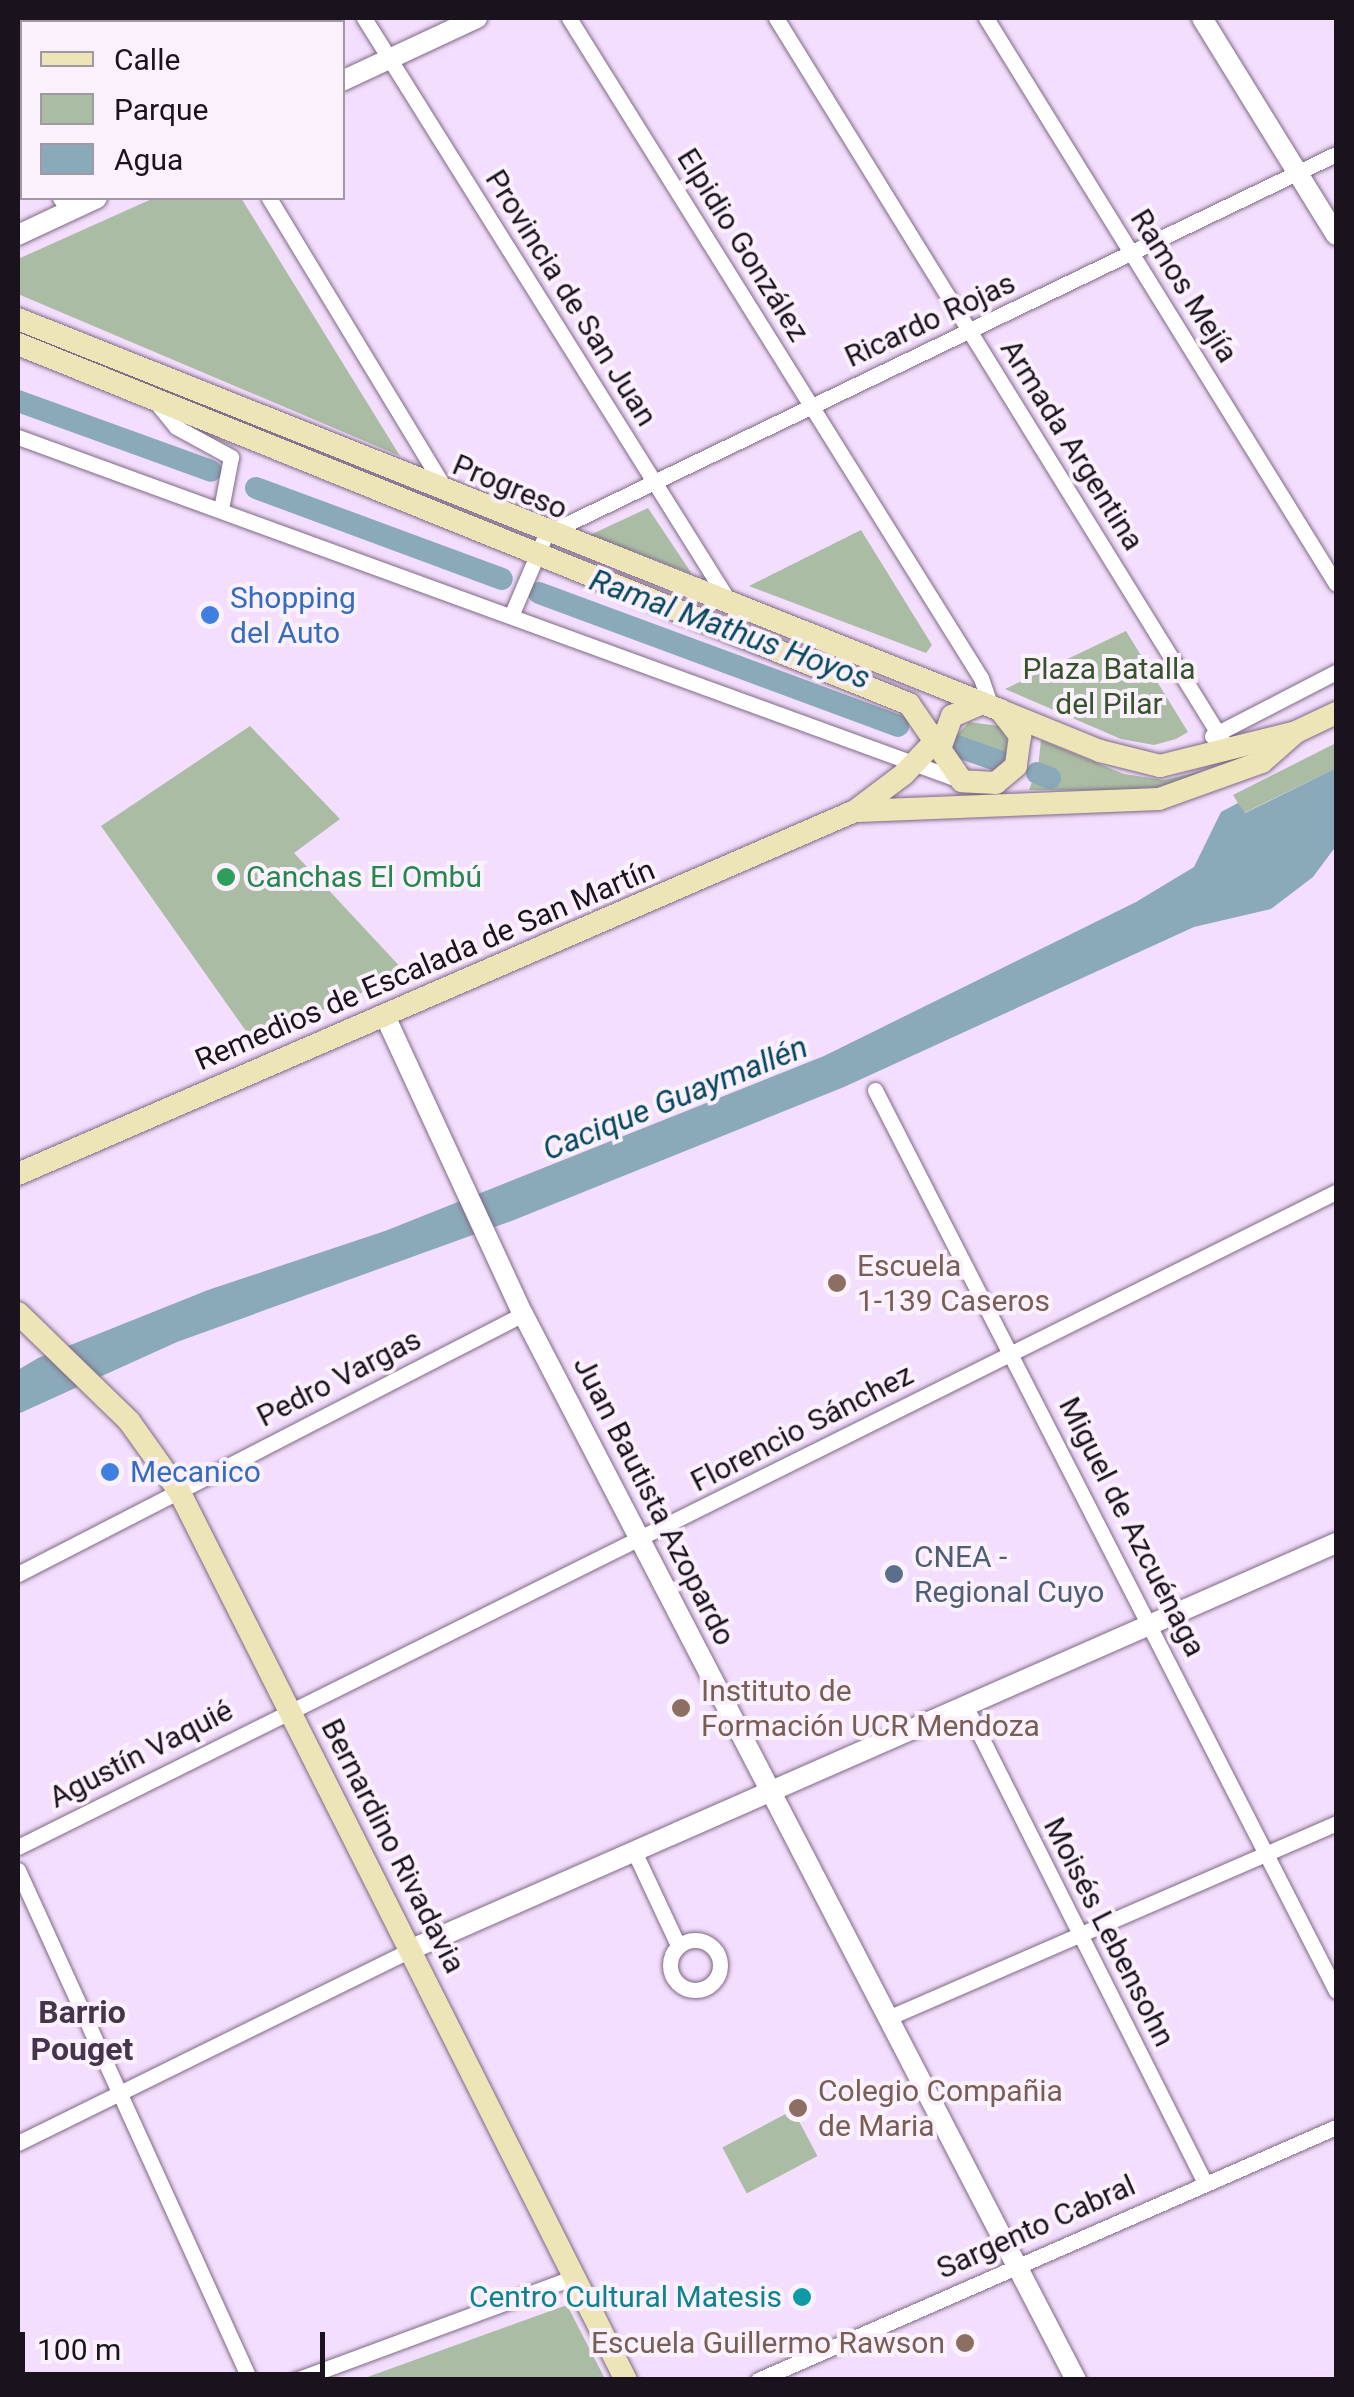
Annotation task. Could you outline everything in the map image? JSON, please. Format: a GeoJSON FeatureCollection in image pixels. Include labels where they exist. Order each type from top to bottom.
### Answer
{"type":"FeatureCollection","features":[{"type":"Feature","properties":{"kind":"main road","name":"Progreso"},"geometry":{"type":"LineString","coordinates":[[18,319],[447,492],[537,551],[732,606],[1142,764],[1196,758],[1221,739],[1296,732]]}},
{"type":"Feature","properties":{"kind":"main road","name":"Progreso"},"geometry":{"type":"LineString","coordinates":[[18,344],[909,704],[940,746]]}},
{"type":"Feature","properties":{"kind":"main road"},"geometry":{"type":"LineString","coordinates":[[946,803],[973,784],[1006,777],[1020,756],[1016,726],[991,707],[952,716],[940,746],[973,784],[1073,806]]}},
{"type":"Feature","properties":{"kind":"main road"},"geometry":{"type":"LineString","coordinates":[[1296,732],[1336,713]]}},
{"type":"Feature","properties":{"kind":"main road","name":"Remedios de Escalada de San Martín"},"geometry":{"type":"LineString","coordinates":[[855,811],[946,803],[1134,803],[1216,782],[1262,762],[1296,732]]}},
{"type":"Feature","properties":{"kind":"main road","name":"Remedios de Escalada de San Martín"},"geometry":{"type":"LineString","coordinates":[[18,1174],[855,811],[940,746]]}},
{"type":"Feature","properties":{"kind":"main road","name":"Bernardino Rivadavia"},"geometry":{"type":"LineString","coordinates":[[18,1313],[143,1437],[179,1491],[626,2380]]}},
{"type":"Feature","properties":{"kind":"street","name":"Provincia de San Juan"},"geometry":{"type":"LineString","coordinates":[[364,18],[732,606]]}},
{"type":"Feature","properties":{"kind":"street"},"geometry":{"type":"LineString","coordinates":[[345,80],[476,18]]}},
{"type":"Feature","properties":{"kind":"street","name":"Elpidio González"},"geometry":{"type":"LineString","coordinates":[[570,18],[982,678],[991,707]]}},
{"type":"Feature","properties":{"kind":"street","name":"Armada Argentina"},"geometry":{"type":"LineString","coordinates":[[776,18],[1221,739]]}},
{"type":"Feature","properties":{"kind":"street","name":"Ramos Mejía"},"geometry":{"type":"LineString","coordinates":[[986,18],[1336,584]]}},
{"type":"Feature","properties":{"kind":"street"},"geometry":{"type":"LineString","coordinates":[[1202,18],[1336,235]]}},
{"type":"Feature","properties":{"kind":"street","name":"Ricardo Rojas"},"geometry":{"type":"LineString","coordinates":[[537,551],[654,482],[1336,154]]}},
{"type":"Feature","properties":{"kind":"street"},"geometry":{"type":"LineString","coordinates":[[270,200],[447,492]]}},
{"type":"Feature","properties":{"kind":"street"},"geometry":{"type":"LineString","coordinates":[[18,235],[65,204]]}},
{"type":"Feature","properties":{"kind":"street"},"geometry":{"type":"LineString","coordinates":[[154,398],[171,422],[226,450],[234,466],[223,501]]}},
{"type":"Feature","properties":{"kind":"street"},"geometry":{"type":"LineString","coordinates":[[18,437],[223,501],[511,616],[973,784]]}},
{"type":"Feature","properties":{"kind":"street"},"geometry":{"type":"LineString","coordinates":[[511,616],[537,551]]}},
{"type":"Feature","properties":{"kind":"street"},"geometry":{"type":"LineString","coordinates":[[1221,739],[1336,672]]}},
{"type":"Feature","properties":{"kind":"street"},"geometry":{"type":"LineString","coordinates":[[862,742],[887,764],[887,789]]}},
{"type":"Feature","properties":{"kind":"street","name":"Juan Bautista Azopardo"},"geometry":{"type":"LineString","coordinates":[[385,1016],[465,1198],[523,1314],[1076,2380]]}},
{"type":"Feature","properties":{"kind":"street","name":"Miguel de Azcuénaga"},"geometry":{"type":"LineString","coordinates":[[875,1090],[1014,1353],[1336,1991]]}},
{"type":"Feature","properties":{"kind":"street","name":"Florencio Sánchez"},"geometry":{"type":"LineString","coordinates":[[290,1709],[640,1540],[1336,1192]]}},
{"type":"Feature","properties":{"kind":"street","name":"Pedro Vargas"},"geometry":{"type":"LineString","coordinates":[[18,1574],[523,1314]]}},
{"type":"Feature","properties":{"kind":"street"},"geometry":{"type":"LineString","coordinates":[[18,2144],[412,1949],[1336,1543]]}},
{"type":"Feature","properties":{"kind":"street","name":"Moisés Lebensohn"},"geometry":{"type":"LineString","coordinates":[[964,1705],[1205,2183]]}},
{"type":"Feature","properties":{"kind":"street","name":"Agustín Vaquié"},"geometry":{"type":"LineString","coordinates":[[18,1848],[290,1709]]}},
{"type":"Feature","properties":{"kind":"street"},"geometry":{"type":"LineString","coordinates":[[888,2018],[1336,1822]]}},
{"type":"Feature","properties":{"kind":"street"},"geometry":{"type":"LineString","coordinates":[[633,1849],[678,1945]]}},
{"type":"Feature","properties":{"kind":"street"},"geometry":{"type":"LineString","coordinates":[[18,1870],[250,2380]]}},
{"type":"Feature","properties":{"kind":"street","name":"Sargento Cabral"},"geometry":{"type":"LineString","coordinates":[[758,2380],[1336,2127]]}},
{"type":"Feature","properties":{"kind":"street"},"geometry":{"type":"LineString","coordinates":[[296,2380],[575,2278]]}},
{"type":"Feature","properties":{"kind":"green space"},"geometry":{"type":"Polygon","coordinates":[[[150,200],[242,200],[400,456],[18,294],[18,259],[150,200]]]}},
{"type":"Feature","properties":{"kind":"green space"},"geometry":{"type":"Polygon","coordinates":[[[648,508],[692,574],[590,535],[648,508]]]}},
{"type":"Feature","properties":{"kind":"green space"},"geometry":{"type":"Polygon","coordinates":[[[861,530],[932,645],[926,653],[749,586],[861,530]]]}},
{"type":"Feature","properties":{"kind":"green space","name":"Plaza Batalla del Pilar"},"geometry":{"type":"Polygon","coordinates":[[[1126,631],[1188,732],[1176,739],[1154,745],[1121,739],[1005,689],[1126,631]]]}},
{"type":"Feature","properties":{"kind":"green space"},"geometry":{"type":"Polygon","coordinates":[[[969,722],[999,726],[1007,739],[1007,758],[953,739],[969,722]]]}},
{"type":"Feature","properties":{"kind":"green space","name":"Canchas El Ombú"},"geometry":{"type":"Polygon","coordinates":[[[250,726],[340,819],[294,853],[406,973],[253,1041],[101,826],[250,726]]]}},
{"type":"Feature","properties":{"kind":"green space"},"geometry":{"type":"Polygon","coordinates":[[[1041,740],[1124,774],[1164,780],[1203,771],[1204,777],[1146,791],[1029,790],[1033,779],[1049,783],[1051,773],[1038,768],[1041,740]]]}},
{"type":"Feature","properties":{"kind":"green space"},"geometry":{"type":"Polygon","coordinates":[[[1336,743],[1336,768],[1244,813],[1233,795],[1336,743]]]}},
{"type":"Feature","properties":{"kind":"green space"},"geometry":{"type":"Polygon","coordinates":[[[793,2110],[817,2156],[747,2193],[722,2148],[793,2110]]]}},
{"type":"Feature","properties":{"kind":"green space"},"geometry":{"type":"Polygon","coordinates":[[[567,2305],[605,2379],[362,2379],[567,2305]]]}},
{"type":"Feature","properties":{"kind":"water"},"geometry":{"type":"Polygon","coordinates":[[[1336,768],[1336,846],[1313,877],[1271,909],[1194,927],[844,1087],[514,1220],[177,1342],[18,1414],[18,1370],[38,1358],[208,1290],[385,1231],[824,1056],[1136,902],[1194,867],[1221,812],[1238,803],[1245,813],[1336,768]]]}},
{"type":"Feature","properties":{"kind":"waterway","name":"Ramal Mathus Hoyos"},"geometry":{"type":"LineString","coordinates":[[18,401],[211,471]]}},
{"type":"Feature","properties":{"kind":"waterway","name":"Ramal Mathus Hoyos"},"geometry":{"type":"LineString","coordinates":[[256,488],[502,579]]}},
{"type":"Feature","properties":{"kind":"waterway","name":"Ramal Mathus Hoyos"},"geometry":{"type":"LineString","coordinates":[[539,593],[898,726]]}},
{"type":"Feature","properties":{"kind":"waterway","name":"Ramal Mathus Hoyos"},"geometry":{"type":"LineString","coordinates":[[956,746],[1002,762]]}},
{"type":"Feature","properties":{"kind":"waterway","name":"Ramal Mathus Hoyos"},"geometry":{"type":"LineString","coordinates":[[1037,773],[1050,778]]}},
{"type":"Feature","properties":{"kind":"place","name":"Shopping del Auto"},"geometry":{"type":"Point","coordinates":[210,615]}},
{"type":"Feature","properties":{"kind":"place","name":"Canchas El Ombú"},"geometry":{"type":"Point","coordinates":[226,877]}},
{"type":"Feature","properties":{"kind":"place","name":"Escuela 1-139 Caseros"},"geometry":{"type":"Point","coordinates":[837,1283]}},
{"type":"Feature","properties":{"kind":"place","name":"Mecanico"},"geometry":{"type":"Point","coordinates":[110,1472]}},
{"type":"Feature","properties":{"kind":"place","name":"CNEA - Regional Cuyo"},"geometry":{"type":"Point","coordinates":[894,1574]}},
{"type":"Feature","properties":{"kind":"place","name":"Instituto de Formación UCR Mendoza"},"geometry":{"type":"Point","coordinates":[681,1708]}},
{"type":"Feature","properties":{"kind":"place","name":"Colegio Compañia de Maria"},"geometry":{"type":"Point","coordinates":[798,2108]}},
{"type":"Feature","properties":{"kind":"place","name":"Centro Cultural Matesis"},"geometry":{"type":"Point","coordinates":[802,2297]}},
{"type":"Feature","properties":{"kind":"place","name":"Escuela Guillermo Rawson"},"geometry":{"type":"Point","coordinates":[965,2343]}},
{"type":"Feature","properties":{"kind":"district","name":"Barrio Pouget"},"geometry":{"type":"Point","coordinates":[82,2032]}},
{"type":"Feature","properties":{"kind":"water label","name":"Cacique Guaymallén"},"geometry":{"type":"Point","coordinates":[675,1098]}}]}
